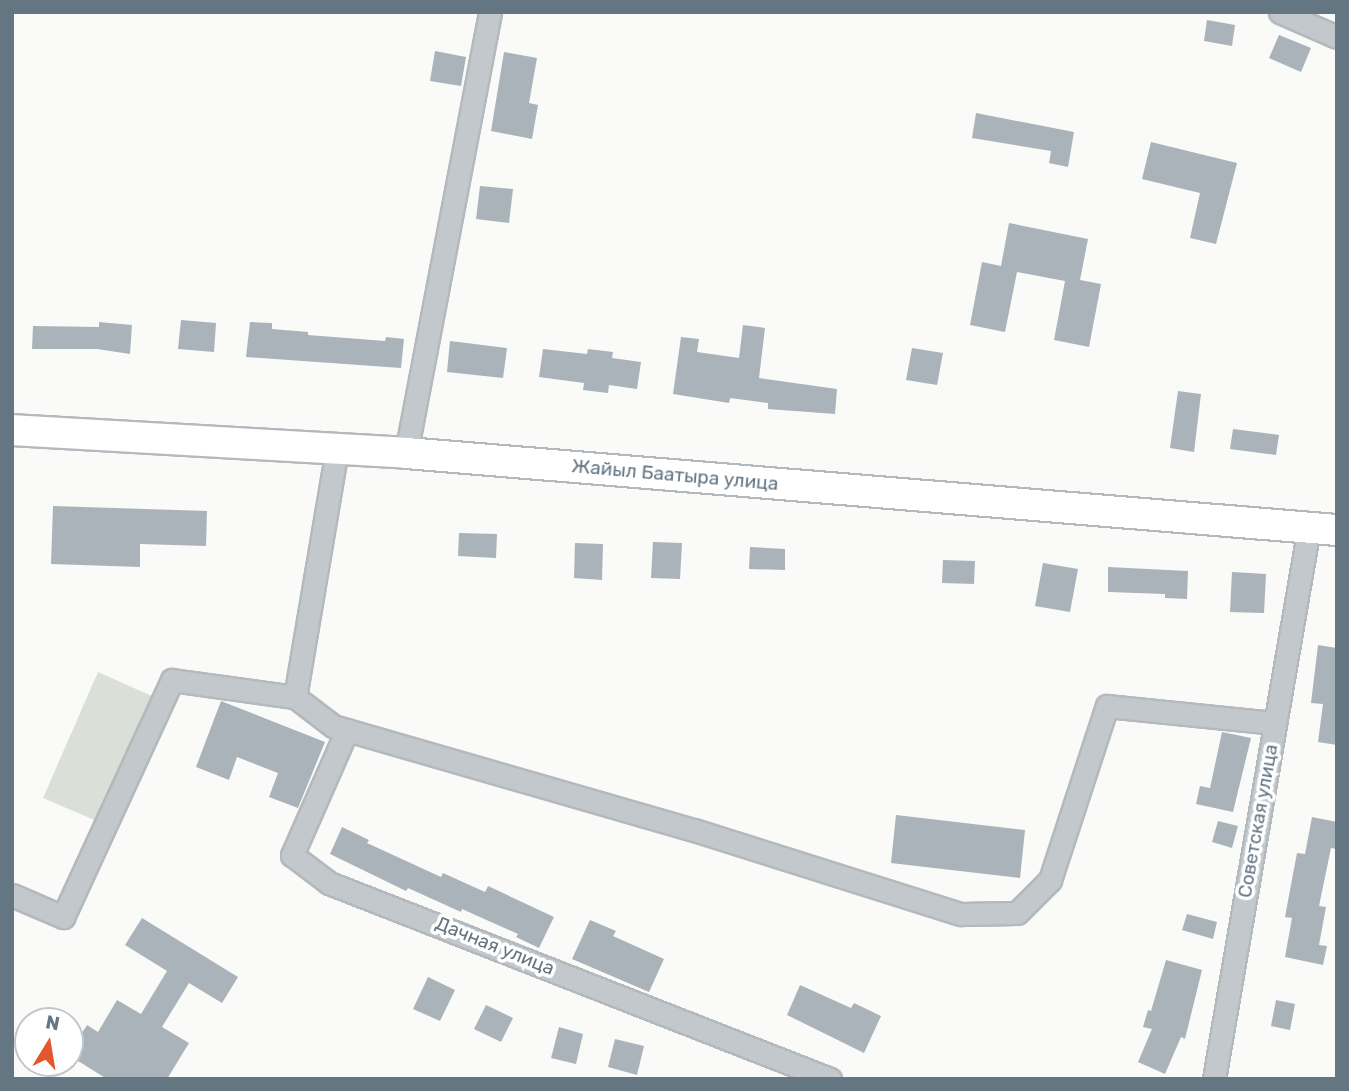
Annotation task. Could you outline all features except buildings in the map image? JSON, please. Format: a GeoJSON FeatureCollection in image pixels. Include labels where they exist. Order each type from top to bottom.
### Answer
{"type":"FeatureCollection","features":[{"type":"Feature","properties":{"kind":"highway","name":"Жайыл Баатыра улица"},"geometry":{"type":"LineString","coordinates":[[12,430],[405,453],[1323,528]]}},
{"type":"Feature","properties":{"kind":"street"},"geometry":{"type":"LineString","coordinates":[[405,453],[491,12]]}},
{"type":"Feature","properties":{"kind":"street"},"geometry":{"type":"LineString","coordinates":[[1280,12],[1337,37]]}},
{"type":"Feature","properties":{"kind":"street"},"geometry":{"type":"LineString","coordinates":[[295,697],[337,449]]}},
{"type":"Feature","properties":{"kind":"street","name":"Советская улица"},"geometry":{"type":"LineString","coordinates":[[1214,1079],[1302,564],[1323,528]]}},
{"type":"Feature","properties":{"kind":"street"},"geometry":{"type":"LineString","coordinates":[[12,895],[63,917],[172,680],[295,697],[333,726],[694,830],[961,914],[1017,913],[1050,880],[1107,706],[1275,723]]}},
{"type":"Feature","properties":{"kind":"street","name":"Дачная улица"},"geometry":{"type":"LineString","coordinates":[[348,730],[292,855],[328,883],[427,919],[830,1079]]}},
{"type":"Feature","properties":{"kind":"shaded area"},"geometry":{"type":"Polygon","coordinates":[[[98,672],[154,697],[99,822],[43,798],[98,672]]]}}]}
